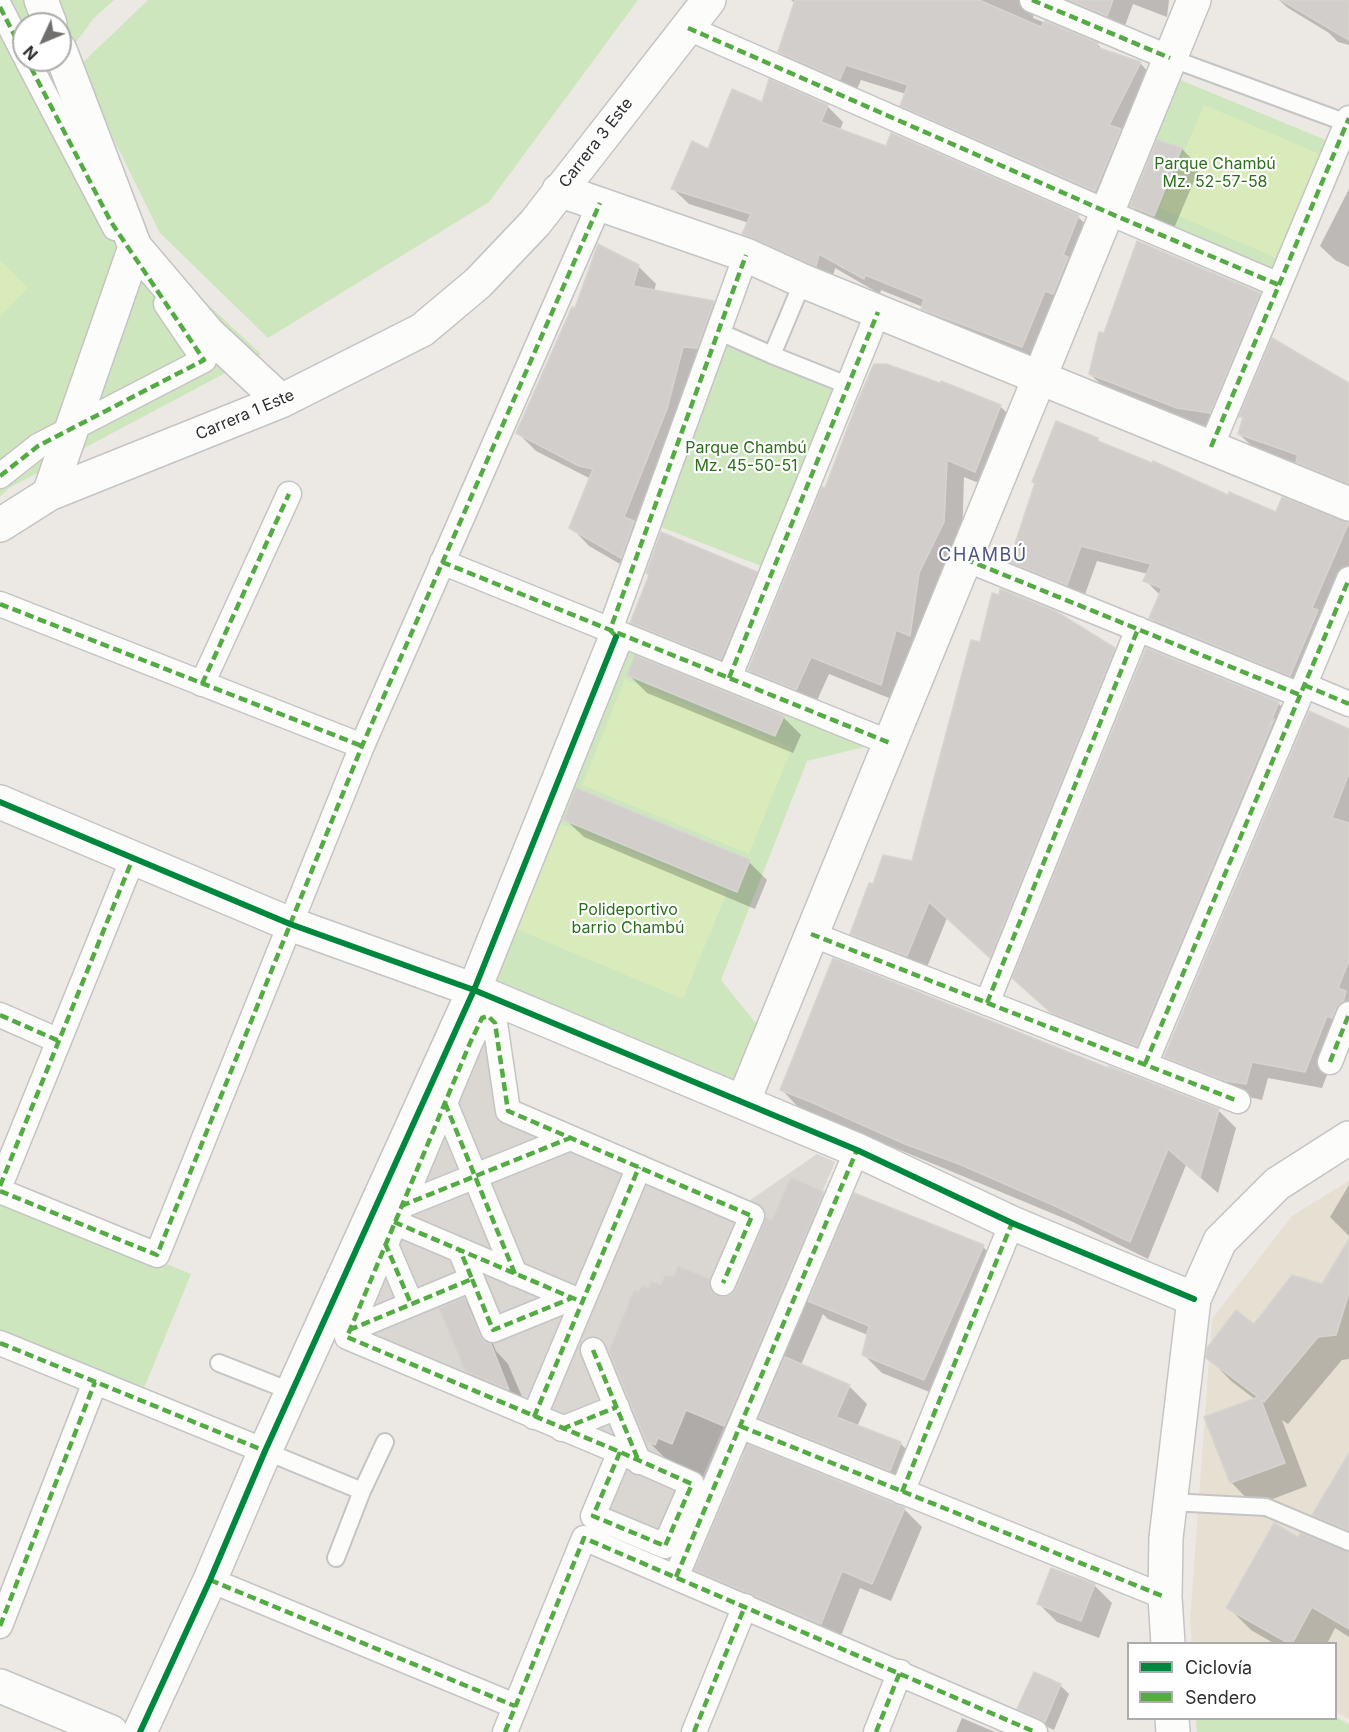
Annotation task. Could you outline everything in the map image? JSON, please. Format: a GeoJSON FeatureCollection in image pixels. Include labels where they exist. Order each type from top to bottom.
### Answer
{"type":"FeatureCollection","features":[{"type":"Feature","properties":{"kind":"street","name":"Carrera 3 Este"},"geometry":{"type":"LineString","coordinates":[[478,283],[535,223],[709,0]]}},
{"type":"Feature","properties":{"kind":"street"},"geometry":{"type":"LineString","coordinates":[[1032,0],[1170,58]]}},
{"type":"Feature","properties":{"kind":"street"},"geometry":{"type":"LineString","coordinates":[[743,1102],[1194,0]]}},
{"type":"Feature","properties":{"kind":"street"},"geometry":{"type":"LineString","coordinates":[[0,7],[12,30]]}},
{"type":"Feature","properties":{"kind":"street"},"geometry":{"type":"LineString","coordinates":[[688,28],[1279,285]]}},
{"type":"Feature","properties":{"kind":"street"},"geometry":{"type":"LineString","coordinates":[[0,476],[38,446],[204,360],[111,222],[33,72]]}},
{"type":"Feature","properties":{"kind":"street"},"geometry":{"type":"LineString","coordinates":[[68,72],[135,247],[208,333],[281,401]]}},
{"type":"Feature","properties":{"kind":"street"},"geometry":{"type":"LineString","coordinates":[[1211,447],[1348,121]]}},
{"type":"Feature","properties":{"kind":"street"},"geometry":{"type":"LineString","coordinates":[[559,190],[746,255],[878,312],[1349,504]]}},
{"type":"Feature","properties":{"kind":"street"},"geometry":{"type":"LineString","coordinates":[[0,1191],[157,1255],[362,746],[600,203]]}},
{"type":"Feature","properties":{"kind":"street"},"geometry":{"type":"LineString","coordinates":[[49,494],[135,247]]}},
{"type":"Feature","properties":{"kind":"street"},"geometry":{"type":"LineString","coordinates":[[140,1732],[474,990],[613,633],[746,255]]}},
{"type":"Feature","properties":{"kind":"street","name":"Carrera 1 Este"},"geometry":{"type":"LineString","coordinates":[[0,525],[49,494],[281,401],[422,330],[478,283]]}},
{"type":"Feature","properties":{"kind":"street"},"geometry":{"type":"LineString","coordinates":[[729,678],[878,312]]}},
{"type":"Feature","properties":{"kind":"street"},"geometry":{"type":"LineString","coordinates":[[202,684],[289,494]]}},
{"type":"Feature","properties":{"kind":"street"},"geometry":{"type":"LineString","coordinates":[[965,559],[1138,629],[1302,690],[1349,704]]}},
{"type":"Feature","properties":{"kind":"street"},"geometry":{"type":"LineString","coordinates":[[442,562],[890,743]]}},
{"type":"Feature","properties":{"kind":"street"},"geometry":{"type":"LineString","coordinates":[[1145,1064],[1349,579]]}},
{"type":"Feature","properties":{"kind":"street"},"geometry":{"type":"LineString","coordinates":[[0,603],[362,746]]}},
{"type":"Feature","properties":{"kind":"street"},"geometry":{"type":"LineString","coordinates":[[987,1003],[1138,629]]}},
{"type":"Feature","properties":{"kind":"street"},"geometry":{"type":"LineString","coordinates":[[0,802],[290,924],[474,990],[857,1150],[1012,1223],[1194,1299]]}},
{"type":"Feature","properties":{"kind":"street"},"geometry":{"type":"LineString","coordinates":[[0,1186],[133,858]]}},
{"type":"Feature","properties":{"kind":"street"},"geometry":{"type":"LineString","coordinates":[[811,934],[1238,1101]]}},
{"type":"Feature","properties":{"kind":"street"},"geometry":{"type":"LineString","coordinates":[[1329,1062],[1349,1014]]}},
{"type":"Feature","properties":{"kind":"street"},"geometry":{"type":"LineString","coordinates":[[0,1015],[59,1041]]}},
{"type":"Feature","properties":{"kind":"street"},"geometry":{"type":"LineString","coordinates":[[593,1350],[617,1407],[630,1457],[347,1337],[482,1018],[488,1016],[495,1023],[508,1111],[752,1216],[723,1283]]}},
{"type":"Feature","properties":{"kind":"street"},"geometry":{"type":"LineString","coordinates":[[445,1103],[515,1274]]}},
{"type":"Feature","properties":{"kind":"street"},"geometry":{"type":"LineString","coordinates":[[393,1224],[475,1176],[570,1138]]}},
{"type":"Feature","properties":{"kind":"street"},"geometry":{"type":"LineString","coordinates":[[1168,1642],[1165,1597],[1166,1538],[1194,1299],[1220,1241],[1277,1184],[1349,1138]]}},
{"type":"Feature","properties":{"kind":"street"},"geometry":{"type":"LineString","coordinates":[[676,1577],[857,1150]]}},
{"type":"Feature","properties":{"kind":"street"},"geometry":{"type":"LineString","coordinates":[[534,1417],[577,1300],[639,1167]]}},
{"type":"Feature","properties":{"kind":"street"},"geometry":{"type":"LineString","coordinates":[[902,1492],[1012,1223]]}},
{"type":"Feature","properties":{"kind":"street"},"geometry":{"type":"LineString","coordinates":[[393,1224],[577,1300]]}},
{"type":"Feature","properties":{"kind":"street"},"geometry":{"type":"LineString","coordinates":[[393,1224],[411,1305]]}},
{"type":"Feature","properties":{"kind":"street"},"geometry":{"type":"LineString","coordinates":[[460,1250],[493,1330],[577,1300]]}},
{"type":"Feature","properties":{"kind":"street"},"geometry":{"type":"LineString","coordinates":[[349,1330],[472,1279]]}},
{"type":"Feature","properties":{"kind":"street"},"geometry":{"type":"LineString","coordinates":[[0,1343],[265,1451]]}},
{"type":"Feature","properties":{"kind":"street"},"geometry":{"type":"LineString","coordinates":[[0,1626],[95,1382]]}},
{"type":"Feature","properties":{"kind":"street"},"geometry":{"type":"LineString","coordinates":[[562,1429],[617,1407]]}},
{"type":"Feature","properties":{"kind":"street"},"geometry":{"type":"LineString","coordinates":[[740,1426],[1165,1597]]}},
{"type":"Feature","properties":{"kind":"street"},"geometry":{"type":"LineString","coordinates":[[505,1732],[584,1538],[1035,1732]]}},
{"type":"Feature","properties":{"kind":"street"},"geometry":{"type":"LineString","coordinates":[[210,1580],[515,1706]]}},
{"type":"Feature","properties":{"kind":"street"},"geometry":{"type":"LineString","coordinates":[[694,1732],[745,1606]]}},
{"type":"Feature","properties":{"kind":"street"},"geometry":{"type":"LineString","coordinates":[[876,1732],[900,1672]]}},
{"type":"Feature","properties":{"kind":"street"},"geometry":{"type":"LineString","coordinates":[[0,1686],[111,1732]]}},
{"type":"Feature","properties":{"kind":"lane"},"geometry":{"type":"LineString","coordinates":[[1170,58],[1348,121]]}},
{"type":"Feature","properties":{"kind":"lane"},"geometry":{"type":"LineString","coordinates":[[772,355],[803,281]]}},
{"type":"Feature","properties":{"kind":"lane"},"geometry":{"type":"LineString","coordinates":[[731,337],[842,383]]}},
{"type":"Feature","properties":{"kind":"lane"},"geometry":{"type":"LineString","coordinates":[[219,1363],[292,1392]]}},
{"type":"Feature","properties":{"kind":"lane"},"geometry":{"type":"LineString","coordinates":[[336,1558],[362,1491],[385,1442]]}},
{"type":"Feature","properties":{"kind":"lane"},"geometry":{"type":"LineString","coordinates":[[265,1451],[362,1491]]}},
{"type":"Feature","properties":{"kind":"lane"},"geometry":{"type":"LineString","coordinates":[[1170,1502],[1266,1507],[1349,1542]]}},
{"type":"Feature","properties":{"kind":"shaded area"},"geometry":{"type":"Polygon","coordinates":[[[476,1016],[515,1107],[743,1205],[817,1154],[835,1162],[669,1556],[584,1519],[610,1458],[337,1341],[476,1016]]]}},
{"type":"Feature","properties":{"kind":"shaded area"},"geometry":{"type":"Polygon","coordinates":[[[1349,1181],[1349,1719],[1337,1713],[1337,1642],[1192,1642],[1190,1621],[1212,1319],[1292,1216],[1349,1181]]]}},
{"type":"Feature","properties":{"kind":"green space"},"geometry":{"type":"Polygon","coordinates":[[[0,0],[40,0],[44,12],[12,12],[12,72],[65,72],[141,242],[261,354],[9,488],[0,497],[0,0]]]}},
{"type":"Feature","properties":{"kind":"green space"},"geometry":{"type":"Polygon","coordinates":[[[47,0],[114,0],[94,18],[72,48],[72,12],[52,12],[47,0]]]}},
{"type":"Feature","properties":{"kind":"green space"},"geometry":{"type":"Polygon","coordinates":[[[148,0],[638,0],[489,202],[268,338],[160,233],[78,67],[148,0]]]}},
{"type":"Feature","properties":{"kind":"green space","name":"Parque Chambú Mz. 52-57-58"},"geometry":{"type":"Polygon","coordinates":[[[1178,79],[1333,143],[1275,275],[1113,209],[1178,79]]]}},
{"type":"Feature","properties":{"kind":"green space"},"geometry":{"type":"Polygon","coordinates":[[[1204,105],[1320,154],[1276,258],[1160,208],[1204,105]]]}},
{"type":"Feature","properties":{"kind":"green space"},"geometry":{"type":"Polygon","coordinates":[[[0,260],[28,288],[0,317],[0,260]]]}},
{"type":"Feature","properties":{"kind":"green space","name":"Parque Chambú Mz. 45-50-51"},"geometry":{"type":"Polygon","coordinates":[[[722,345],[838,390],[769,569],[653,524],[722,345]]]}},
{"type":"Feature","properties":{"kind":"green space","name":"Polideportivo barrio Chambú"},"geometry":{"type":"Polygon","coordinates":[[[622,644],[876,744],[807,761],[721,980],[763,1032],[740,1089],[484,982],[622,644]]]}},
{"type":"Feature","properties":{"kind":"green space"},"geometry":{"type":"Polygon","coordinates":[[[625,679],[792,748],[749,854],[582,785],[625,679]]]}},
{"type":"Feature","properties":{"kind":"green space"},"geometry":{"type":"Polygon","coordinates":[[[559,823],[727,892],[683,999],[516,929],[559,823]]]}},
{"type":"Feature","properties":{"kind":"green space"},"geometry":{"type":"Polygon","coordinates":[[[2,1197],[191,1274],[142,1393],[0,1337],[0,1203],[2,1197]]]}},
{"type":"Feature","properties":{"kind":"green space"},"geometry":{"type":"Polygon","coordinates":[[[1337,1718],[1349,1724],[1349,1732],[1197,1732],[1196,1720],[1337,1720],[1337,1718]]]}},
{"type":"Feature","properties":{"kind":"building"},"geometry":{"type":"Polygon","coordinates":[[[795,0],[979,0],[1041,27],[1045,21],[1098,43],[1096,47],[1141,62],[1109,125],[1121,129],[1095,191],[900,106],[908,85],[846,65],[840,79],[778,52],[795,0]]]}},
{"type":"Feature","properties":{"kind":"building"},"geometry":{"type":"Polygon","coordinates":[[[1069,0],[1113,0],[1107,16],[1069,0]]]}},
{"type":"Feature","properties":{"kind":"building"},"geometry":{"type":"Polygon","coordinates":[[[1281,0],[1349,0],[1349,40],[1281,0]]]}},
{"type":"Feature","properties":{"kind":"building"},"geometry":{"type":"Polygon","coordinates":[[[769,79],[828,105],[821,122],[886,146],[891,133],[1079,215],[1063,255],[1068,257],[1053,294],[1045,291],[1022,347],[921,309],[924,299],[865,275],[864,279],[819,254],[816,266],[742,234],[751,214],[671,189],[692,141],[708,149],[732,89],[762,102],[769,79]]]}},
{"type":"Feature","properties":{"kind":"building"},"geometry":{"type":"Polygon","coordinates":[[[1157,140],[1182,148],[1154,216],[1130,206],[1157,140]]]}},
{"type":"Feature","properties":{"kind":"building"},"geometry":{"type":"Polygon","coordinates":[[[1137,241],[1260,293],[1210,413],[1177,408],[1089,374],[1099,332],[1104,333],[1137,241]]]}},
{"type":"Feature","properties":{"kind":"building"},"geometry":{"type":"Polygon","coordinates":[[[598,244],[639,265],[633,286],[714,301],[697,348],[683,347],[667,409],[624,517],[634,521],[621,558],[569,528],[593,469],[579,466],[516,433],[572,307],[575,308],[598,244]]]}},
{"type":"Feature","properties":{"kind":"building"},"geometry":{"type":"Polygon","coordinates":[[[1272,338],[1349,383],[1349,484],[1296,462],[1298,455],[1238,434],[1243,417],[1239,417],[1272,338]]]}},
{"type":"Feature","properties":{"kind":"building"},"geometry":{"type":"Polygon","coordinates":[[[874,364],[886,364],[940,383],[941,381],[1001,405],[975,472],[947,460],[944,522],[919,573],[910,636],[896,630],[881,685],[811,657],[796,690],[748,670],[822,487],[825,488],[874,364]]]}},
{"type":"Feature","properties":{"kind":"building"},"geometry":{"type":"Polygon","coordinates":[[[1056,421],[1228,495],[1229,492],[1276,512],[1282,497],[1349,522],[1312,608],[1318,610],[1290,676],[1149,618],[1162,588],[1143,581],[1151,564],[1081,546],[1067,585],[1009,562],[1035,483],[1032,482],[1056,421]]]}},
{"type":"Feature","properties":{"kind":"building"},"geometry":{"type":"Polygon","coordinates":[[[661,532],[757,572],[721,659],[630,623],[649,575],[646,573],[661,532]]]}},
{"type":"Feature","properties":{"kind":"building"},"geometry":{"type":"Polygon","coordinates":[[[1000,589],[1057,612],[1115,648],[990,958],[929,902],[907,956],[850,934],[869,883],[873,884],[883,855],[912,861],[971,640],[980,642],[992,593],[999,595],[1000,589]]]}},
{"type":"Feature","properties":{"kind":"building"},"geometry":{"type":"Polygon","coordinates":[[[1146,648],[1279,702],[1269,726],[1274,719],[1137,1046],[1050,1012],[1012,978],[1146,648]]]}},
{"type":"Feature","properties":{"kind":"building"},"geometry":{"type":"Polygon","coordinates":[[[635,655],[784,716],[775,736],[627,675],[635,655]]]}},
{"type":"Feature","properties":{"kind":"building"},"geometry":{"type":"Polygon","coordinates":[[[1309,711],[1349,729],[1349,773],[1332,818],[1349,823],[1349,961],[1338,988],[1346,991],[1343,1002],[1336,1008],[1332,1018],[1327,1016],[1305,1072],[1252,1062],[1246,1084],[1226,1081],[1164,1057],[1309,711]]]}},
{"type":"Feature","properties":{"kind":"building"},"geometry":{"type":"Polygon","coordinates":[[[576,788],[750,860],[737,892],[564,820],[576,788]]]}},
{"type":"Feature","properties":{"kind":"building"},"geometry":{"type":"Polygon","coordinates":[[[833,958],[1113,1070],[1108,1066],[1219,1109],[1200,1177],[1168,1149],[1130,1242],[959,1164],[905,1144],[780,1090],[833,958]]]}},
{"type":"Feature","properties":{"kind":"building"},"geometry":{"type":"Polygon","coordinates":[[[791,1177],[824,1192],[724,1426],[686,1410],[672,1444],[658,1438],[655,1445],[646,1441],[609,1351],[634,1290],[639,1292],[642,1285],[649,1288],[651,1281],[661,1285],[665,1275],[673,1277],[678,1266],[710,1279],[711,1291],[717,1296],[731,1295],[736,1289],[766,1218],[772,1220],[791,1177]]]}},
{"type":"Feature","properties":{"kind":"building"},"geometry":{"type":"Polygon","coordinates":[[[854,1193],[984,1245],[924,1380],[862,1355],[869,1326],[808,1301],[854,1193]]]}},
{"type":"Feature","properties":{"kind":"building"},"geometry":{"type":"Polygon","coordinates":[[[1349,1239],[1349,1293],[1336,1335],[1318,1337],[1264,1402],[1261,1400],[1285,1463],[1230,1483],[1204,1417],[1258,1397],[1206,1358],[1207,1348],[1236,1310],[1254,1324],[1292,1275],[1322,1284],[1349,1239]]]}},
{"type":"Feature","properties":{"kind":"building"},"geometry":{"type":"Polygon","coordinates":[[[464,1298],[480,1335],[484,1341],[491,1344],[509,1390],[465,1371],[439,1308],[464,1298]]]}},
{"type":"Feature","properties":{"kind":"building"},"geometry":{"type":"Polygon","coordinates":[[[785,1357],[850,1385],[836,1417],[901,1442],[890,1471],[759,1418],[785,1357]]]}},
{"type":"Feature","properties":{"kind":"building"},"geometry":{"type":"Polygon","coordinates":[[[748,1444],[905,1508],[872,1584],[842,1571],[821,1624],[694,1570],[748,1444]]]}},
{"type":"Feature","properties":{"kind":"building"},"geometry":{"type":"Polygon","coordinates":[[[1349,1453],[1349,1531],[1312,1515],[1349,1453]]]}},
{"type":"Feature","properties":{"kind":"building"},"geometry":{"type":"Polygon","coordinates":[[[1274,1523],[1298,1537],[1300,1533],[1349,1552],[1349,1629],[1312,1607],[1293,1642],[1286,1642],[1226,1608],[1274,1523]]]}},
{"type":"Feature","properties":{"kind":"building"},"geometry":{"type":"Polygon","coordinates":[[[1051,1568],[1095,1584],[1081,1621],[1037,1604],[1051,1568]]]}},
{"type":"Feature","properties":{"kind":"building"},"geometry":{"type":"Polygon","coordinates":[[[1034,1672],[1061,1684],[1045,1722],[1017,1709],[1034,1672]]]}},
{"type":"Feature","properties":{"kind":"marked path"},"geometry":{"type":"LineString","coordinates":[[1032,0],[1170,58]]}},
{"type":"Feature","properties":{"kind":"marked path"},"geometry":{"type":"LineString","coordinates":[[0,7],[12,30]]}},
{"type":"Feature","properties":{"kind":"marked path"},"geometry":{"type":"LineString","coordinates":[[688,28],[1279,285]]}},
{"type":"Feature","properties":{"kind":"marked path"},"geometry":{"type":"LineString","coordinates":[[0,476],[38,446],[204,360],[111,222],[33,72]]}},
{"type":"Feature","properties":{"kind":"marked path"},"geometry":{"type":"LineString","coordinates":[[1211,447],[1349,118]]}},
{"type":"Feature","properties":{"kind":"marked path"},"geometry":{"type":"LineString","coordinates":[[0,1191],[157,1255],[362,746],[600,203]]}},
{"type":"Feature","properties":{"kind":"marked path"},"geometry":{"type":"LineString","coordinates":[[615,635],[610,630],[746,255]]}},
{"type":"Feature","properties":{"kind":"marked path"},"geometry":{"type":"LineString","coordinates":[[729,678],[878,312]]}},
{"type":"Feature","properties":{"kind":"marked path"},"geometry":{"type":"LineString","coordinates":[[202,684],[289,494]]}},
{"type":"Feature","properties":{"kind":"marked path"},"geometry":{"type":"LineString","coordinates":[[965,559],[1300,695]]}},
{"type":"Feature","properties":{"kind":"marked path"},"geometry":{"type":"LineString","coordinates":[[442,562],[890,743]]}},
{"type":"Feature","properties":{"kind":"marked path"},"geometry":{"type":"LineString","coordinates":[[1145,1064],[1349,579]]}},
{"type":"Feature","properties":{"kind":"marked path"},"geometry":{"type":"LineString","coordinates":[[0,604],[362,746]]}},
{"type":"Feature","properties":{"kind":"marked path"},"geometry":{"type":"LineString","coordinates":[[987,1003],[1138,629]]}},
{"type":"Feature","properties":{"kind":"marked path"},"geometry":{"type":"LineString","coordinates":[[1304,685],[1349,704]]}},
{"type":"Feature","properties":{"kind":"marked path"},"geometry":{"type":"LineString","coordinates":[[0,1186],[133,858]]}},
{"type":"Feature","properties":{"kind":"marked path"},"geometry":{"type":"LineString","coordinates":[[811,934],[1238,1101]]}},
{"type":"Feature","properties":{"kind":"marked path"},"geometry":{"type":"LineString","coordinates":[[1330,1062],[1349,1014]]}},
{"type":"Feature","properties":{"kind":"marked path"},"geometry":{"type":"LineString","coordinates":[[0,1015],[59,1041]]}},
{"type":"Feature","properties":{"kind":"marked path"},"geometry":{"type":"LineString","coordinates":[[620,1452],[593,1516],[665,1546],[692,1484],[620,1452],[347,1337],[482,1018],[488,1016],[495,1023],[508,1111],[752,1216],[723,1283]]}},
{"type":"Feature","properties":{"kind":"marked path"},"geometry":{"type":"LineString","coordinates":[[445,1103],[515,1274]]}},
{"type":"Feature","properties":{"kind":"marked path"},"geometry":{"type":"LineString","coordinates":[[401,1206],[570,1138]]}},
{"type":"Feature","properties":{"kind":"marked path"},"geometry":{"type":"LineString","coordinates":[[676,1577],[857,1150]]}},
{"type":"Feature","properties":{"kind":"marked path"},"geometry":{"type":"LineString","coordinates":[[534,1417],[639,1167]]}},
{"type":"Feature","properties":{"kind":"marked path"},"geometry":{"type":"LineString","coordinates":[[394,1222],[582,1302]]}},
{"type":"Feature","properties":{"kind":"marked path"},"geometry":{"type":"LineString","coordinates":[[902,1492],[1012,1223]]}},
{"type":"Feature","properties":{"kind":"marked path"},"geometry":{"type":"LineString","coordinates":[[385,1243],[411,1304]]}},
{"type":"Feature","properties":{"kind":"marked path"},"geometry":{"type":"LineString","coordinates":[[349,1330],[472,1279],[460,1250]]}},
{"type":"Feature","properties":{"kind":"marked path"},"geometry":{"type":"LineString","coordinates":[[472,1279],[493,1330],[572,1298]]}},
{"type":"Feature","properties":{"kind":"marked path"},"geometry":{"type":"LineString","coordinates":[[0,1343],[265,1451]]}},
{"type":"Feature","properties":{"kind":"marked path"},"geometry":{"type":"LineString","coordinates":[[593,1350],[639,1462]]}},
{"type":"Feature","properties":{"kind":"marked path"},"geometry":{"type":"LineString","coordinates":[[0,1626],[95,1382]]}},
{"type":"Feature","properties":{"kind":"marked path"},"geometry":{"type":"LineString","coordinates":[[562,1429],[617,1407]]}},
{"type":"Feature","properties":{"kind":"marked path"},"geometry":{"type":"LineString","coordinates":[[740,1426],[1165,1597]]}},
{"type":"Feature","properties":{"kind":"marked path"},"geometry":{"type":"LineString","coordinates":[[505,1732],[584,1538],[1035,1732]]}},
{"type":"Feature","properties":{"kind":"marked path"},"geometry":{"type":"LineString","coordinates":[[210,1580],[515,1706]]}},
{"type":"Feature","properties":{"kind":"marked path"},"geometry":{"type":"LineString","coordinates":[[694,1732],[745,1606]]}},
{"type":"Feature","properties":{"kind":"marked path"},"geometry":{"type":"LineString","coordinates":[[876,1732],[900,1672]]}},
{"type":"Feature","properties":{"kind":"cycle path"},"geometry":{"type":"LineString","coordinates":[[140,1732],[474,990],[616,637]]}},
{"type":"Feature","properties":{"kind":"cycle path"},"geometry":{"type":"LineString","coordinates":[[0,802],[290,924],[474,990],[857,1150],[1012,1223],[1194,1299]]}},
{"type":"Feature","properties":{"kind":"district","name":"CHAMBÚ"},"geometry":{"type":"Point","coordinates":[983,556]}}]}
